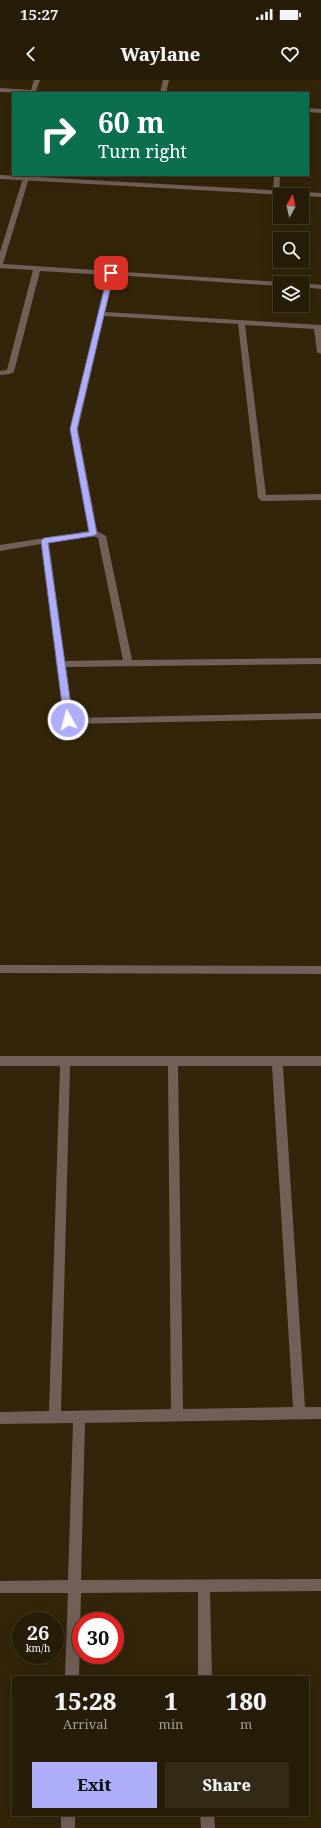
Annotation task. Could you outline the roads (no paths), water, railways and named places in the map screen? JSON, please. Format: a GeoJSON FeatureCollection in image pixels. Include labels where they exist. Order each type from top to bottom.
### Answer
{"type":"FeatureCollection","features":[{"type":"Feature","properties":{"kind":"street"},"geometry":{"type":"LineString","coordinates":[[0,90],[33,92],[37,80]]}},
{"type":"Feature","properties":{"kind":"street"},"geometry":{"type":"LineString","coordinates":[[163,92],[166,80]]}},
{"type":"Feature","properties":{"kind":"street"},"geometry":{"type":"LineString","coordinates":[[309,110],[321,111]]}},
{"type":"Feature","properties":{"kind":"street"},"geometry":{"type":"LineString","coordinates":[[276,188],[277,176]]}},
{"type":"Feature","properties":{"kind":"street"},"geometry":{"type":"LineString","coordinates":[[0,177],[273,193]]}},
{"type":"Feature","properties":{"kind":"street"},"geometry":{"type":"LineString","coordinates":[[26,178],[0,264],[37,268],[273,284]]}},
{"type":"Feature","properties":{"kind":"street"},"geometry":{"type":"LineString","coordinates":[[309,194],[321,195]]}},
{"type":"Feature","properties":{"kind":"street"},"geometry":{"type":"LineString","coordinates":[[0,372],[10,372],[37,268]]}},
{"type":"Feature","properties":{"kind":"street"},"geometry":{"type":"LineString","coordinates":[[93,534],[74,429],[111,273]]}},
{"type":"Feature","properties":{"kind":"street"},"geometry":{"type":"LineString","coordinates":[[309,286],[321,287]]}},
{"type":"Feature","properties":{"kind":"street"},"geometry":{"type":"LineString","coordinates":[[101,314],[319,327],[321,352]]}},
{"type":"Feature","properties":{"kind":"street"},"geometry":{"type":"LineString","coordinates":[[241,323],[262,498],[321,497]]}},
{"type":"Feature","properties":{"kind":"street"},"geometry":{"type":"LineString","coordinates":[[0,548],[93,534],[102,536],[128,663]]}},
{"type":"Feature","properties":{"kind":"street"},"geometry":{"type":"LineString","coordinates":[[44,541],[68,720],[321,716]]}},
{"type":"Feature","properties":{"kind":"street"},"geometry":{"type":"LineString","coordinates":[[61,664],[321,661]]}},
{"type":"Feature","properties":{"kind":"street"},"geometry":{"type":"LineString","coordinates":[[0,969],[321,970]]}},
{"type":"Feature","properties":{"kind":"street"},"geometry":{"type":"LineString","coordinates":[[0,1061],[321,1061]]}},
{"type":"Feature","properties":{"kind":"street"},"geometry":{"type":"LineString","coordinates":[[55,1417],[65,1061]]}},
{"type":"Feature","properties":{"kind":"street"},"geometry":{"type":"LineString","coordinates":[[173,1061],[177,1416]]}},
{"type":"Feature","properties":{"kind":"street"},"geometry":{"type":"LineString","coordinates":[[277,1061],[299,1414]]}},
{"type":"Feature","properties":{"kind":"street"},"geometry":{"type":"LineString","coordinates":[[0,1418],[321,1413]]}},
{"type":"Feature","properties":{"kind":"street"},"geometry":{"type":"LineString","coordinates":[[72,1676],[79,1417]]}},
{"type":"Feature","properties":{"kind":"street"},"geometry":{"type":"LineString","coordinates":[[0,1587],[321,1585]]}},
{"type":"Feature","properties":{"kind":"street"},"geometry":{"type":"LineString","coordinates":[[204,1586],[205,1676]]}},
{"type":"Feature","properties":{"kind":"street"},"geometry":{"type":"LineString","coordinates":[[68,1816],[68,1828]]}},
{"type":"Feature","properties":{"kind":"street"},"geometry":{"type":"LineString","coordinates":[[208,1816],[208,1828]]}}]}
